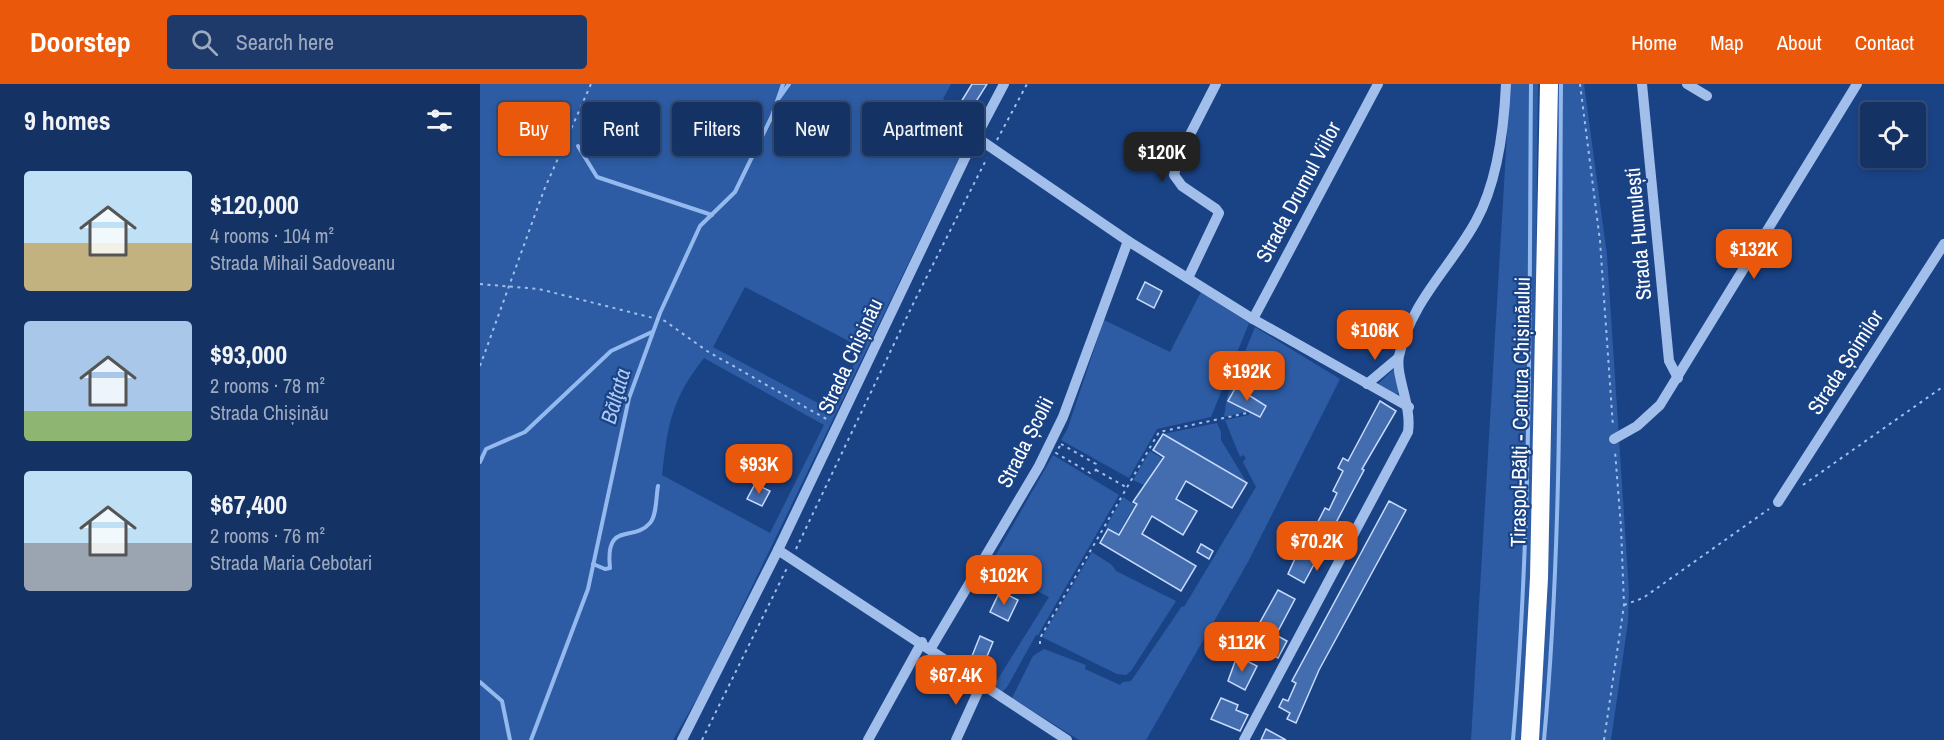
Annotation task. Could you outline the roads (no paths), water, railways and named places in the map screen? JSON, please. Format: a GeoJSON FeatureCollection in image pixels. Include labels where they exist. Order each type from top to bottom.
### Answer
{"type":"FeatureCollection","features":[{"type":"Feature","properties":{"kind":"highway","name":"Tiraspol-Bălţi - Centura Chișinăului"},"geometry":{"type":"LineString","coordinates":[[1530,740],[1539,578],[1549,84]]}},
{"type":"Feature","properties":{"kind":"street","name":"Strada Chișinău"},"geometry":{"type":"LineString","coordinates":[[984,122],[1004,84]]}},
{"type":"Feature","properties":{"kind":"street"},"geometry":{"type":"LineString","coordinates":[[1188,278],[1219,213],[1182,186],[1174,175],[1179,156],[1216,84]]}},
{"type":"Feature","properties":{"kind":"street","name":"Strada Drumul Viilor"},"geometry":{"type":"LineString","coordinates":[[1253,319],[1378,84]]}},
{"type":"Feature","properties":{"kind":"street"},"geometry":{"type":"LineString","coordinates":[[1367,384],[1398,358],[1431,285],[1477,219],[1500,147],[1506,84]]}},
{"type":"Feature","properties":{"kind":"street","name":"Strada Humulești"},"geometry":{"type":"LineString","coordinates":[[1642,84],[1669,361],[1678,378]]}},
{"type":"Feature","properties":{"kind":"street"},"geometry":{"type":"LineString","coordinates":[[1687,84],[1707,96]]}},
{"type":"Feature","properties":{"kind":"street"},"geometry":{"type":"LineString","coordinates":[[1614,439],[1637,426],[1660,405],[1857,84]]}},
{"type":"Feature","properties":{"kind":"street"},"geometry":{"type":"LineString","coordinates":[[984,142],[1128,241],[1253,319],[1409,407]]}},
{"type":"Feature","properties":{"kind":"street","name":"Strada Chișinău"},"geometry":{"type":"LineString","coordinates":[[682,740],[778,549],[967,156]]}},
{"type":"Feature","properties":{"kind":"street","name":"Strada Școlii"},"geometry":{"type":"LineString","coordinates":[[868,740],[1039,466],[1058,426],[1128,241]]}},
{"type":"Feature","properties":{"kind":"street","name":"Strada Șoimilor"},"geometry":{"type":"LineString","coordinates":[[1778,502],[1944,244]]}},
{"type":"Feature","properties":{"kind":"street"},"geometry":{"type":"LineString","coordinates":[[1244,740],[1404,440],[1410,418],[1398,358]]}},
{"type":"Feature","properties":{"kind":"street"},"geometry":{"type":"LineString","coordinates":[[778,549],[1067,740]]}},
{"type":"Feature","properties":{"kind":"street"},"geometry":{"type":"LineString","coordinates":[[956,740],[981,685]]}},
{"type":"Feature","properties":{"kind":"waterway","name":"Bălţata"},"geometry":{"type":"LineString","coordinates":[[531,740],[588,589],[629,398],[660,313],[700,226],[735,192],[772,116],[783,84]]}},
{"type":"Feature","properties":{"kind":"waterway","name":"Bălţata"},"geometry":{"type":"LineString","coordinates":[[779,98],[789,84]]}},
{"type":"Feature","properties":{"kind":"waterway"},"geometry":{"type":"LineString","coordinates":[[1513,740],[1527,494],[1531,84]]}},
{"type":"Feature","properties":{"kind":"waterway"},"geometry":{"type":"LineString","coordinates":[[1544,740],[1558,495],[1561,84]]}},
{"type":"Feature","properties":{"kind":"waterway"},"geometry":{"type":"LineString","coordinates":[[578,146],[597,177],[712,215]]}},
{"type":"Feature","properties":{"kind":"waterway"},"geometry":{"type":"LineString","coordinates":[[480,462],[486,449],[525,432],[611,351],[652,332]]}},
{"type":"Feature","properties":{"kind":"waterway"},"geometry":{"type":"LineString","coordinates":[[593,564],[605,569],[610,568],[610,553],[616,538],[643,529],[650,523],[655,510],[658,486]]}},
{"type":"Feature","properties":{"kind":"waterway"},"geometry":{"type":"LineString","coordinates":[[480,682],[502,701],[510,740]]}}]}
